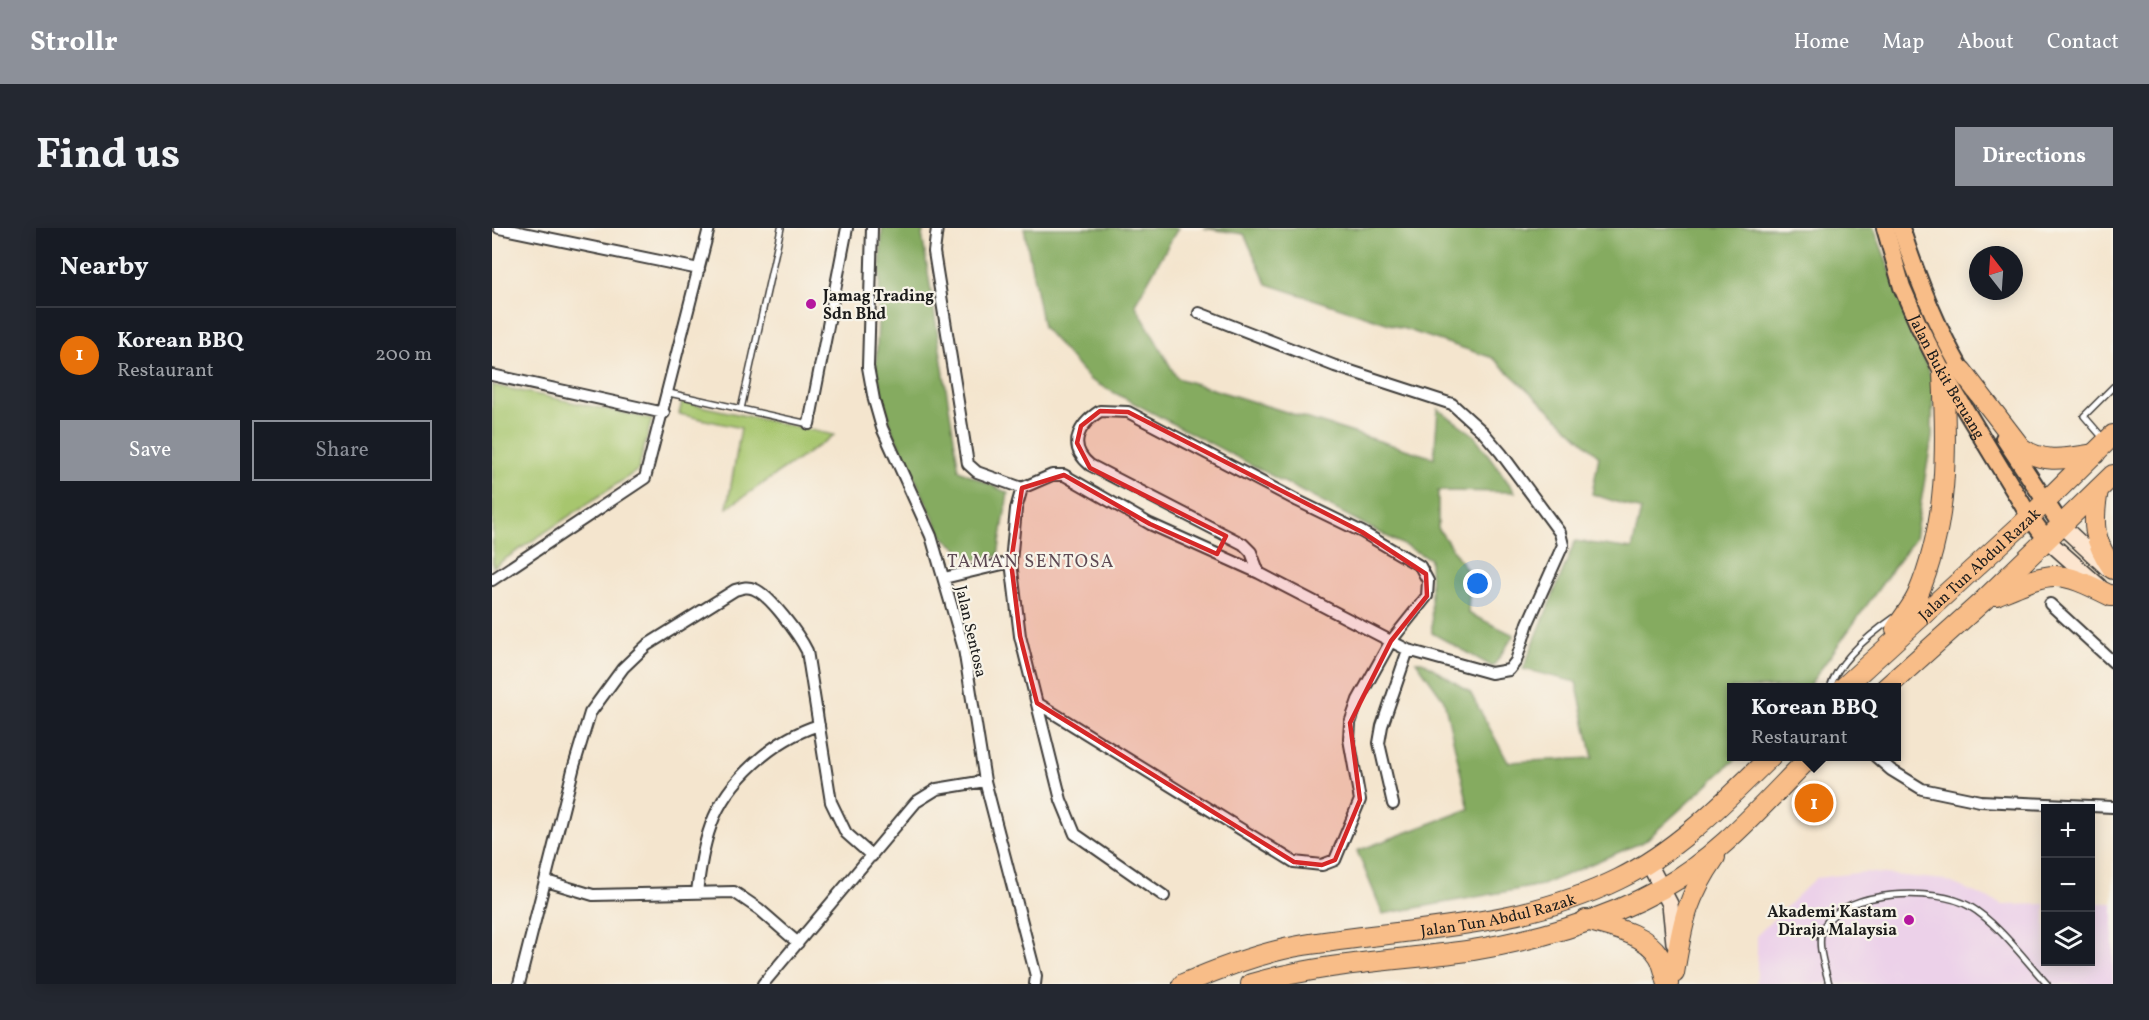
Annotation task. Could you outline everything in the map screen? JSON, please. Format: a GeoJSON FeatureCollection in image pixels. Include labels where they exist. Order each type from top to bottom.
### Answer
{"type":"FeatureCollection","features":[{"type":"Feature","properties":{"kind":"highway"},"geometry":{"type":"LineString","coordinates":[[1952,372],[2021,448],[2032,456],[2061,459],[2105,444]]}},
{"type":"Feature","properties":{"kind":"highway"},"geometry":{"type":"LineString","coordinates":[[1881,651],[1917,596],[1934,548],[1943,494],[1952,372]]}},
{"type":"Feature","properties":{"kind":"highway","name":"Jalan Tun Abdul Razak"},"geometry":{"type":"LineString","coordinates":[[1847,683],[2030,518],[2105,444]]}},
{"type":"Feature","properties":{"kind":"highway","name":"Jalan Tun Abdul Razak"},"geometry":{"type":"LineString","coordinates":[[1891,683],[1984,600],[2113,475]]}},
{"type":"Feature","properties":{"kind":"highway"},"geometry":{"type":"LineString","coordinates":[[2098,490],[2093,515],[2095,535],[2100,550],[2113,571]]}},
{"type":"Feature","properties":{"kind":"highway"},"geometry":{"type":"LineString","coordinates":[[1984,600],[2027,582],[2060,574],[2074,577],[2112,597]]}},
{"type":"Feature","properties":{"kind":"highway","name":"Jalan Tun Abdul Razak"},"geometry":{"type":"LineString","coordinates":[[1183,984],[1252,957],[1304,945],[1464,926],[1527,913],[1594,891],[1648,862],[1700,825],[1766,761]]}},
{"type":"Feature","properties":{"kind":"highway","name":"Jalan Tun Abdul Razak"},"geometry":{"type":"LineString","coordinates":[[1251,984],[1328,966],[1467,950],[1527,939],[1586,920],[1662,888],[1729,838],[1806,761]]}},
{"type":"Feature","properties":{"kind":"highway"},"geometry":{"type":"LineString","coordinates":[[1672,980],[1684,917],[1691,896],[1729,838]]}},
{"type":"Feature","properties":{"kind":"highway"},"geometry":{"type":"LineString","coordinates":[[1586,920],[1633,935],[1652,947],[1672,980]]}},
{"type":"Feature","properties":{"kind":"main road","name":"Jalan Bukit Beruang"},"geometry":{"type":"LineString","coordinates":[[1885,228],[1902,287],[1952,372],[2030,518],[2046,539]]}},
{"type":"Feature","properties":{"kind":"main road","name":"Jalan Bukit Beruang"},"geometry":{"type":"LineString","coordinates":[[1901,228],[1915,273],[1952,372],[2061,525]]}},
{"type":"Feature","properties":{"kind":"main road"},"geometry":{"type":"LineString","coordinates":[[2061,525],[2113,571]]}},
{"type":"Feature","properties":{"kind":"main road"},"geometry":{"type":"LineString","coordinates":[[2046,539],[2112,597]]}},
{"type":"Feature","properties":{"kind":"main road"},"geometry":{"type":"LineString","coordinates":[[1648,862],[1662,888],[1673,918],[1672,980]]}},
{"type":"Feature","properties":{"kind":"street"},"geometry":{"type":"LineString","coordinates":[[499,228],[699,269]]}},
{"type":"Feature","properties":{"kind":"street"},"geometry":{"type":"LineString","coordinates":[[492,580],[645,478],[664,413],[710,228]]}},
{"type":"Feature","properties":{"kind":"street"},"geometry":{"type":"LineString","coordinates":[[809,424],[847,228]]}},
{"type":"Feature","properties":{"kind":"street","name":"Jalan Sentosa"},"geometry":{"type":"LineString","coordinates":[[872,228],[868,367],[874,400],[882,428],[931,536],[944,578],[964,649],[985,781],[1038,981]]}},
{"type":"Feature","properties":{"kind":"street"},"geometry":{"type":"LineString","coordinates":[[937,228],[934,252],[968,464],[977,472],[1022,488],[1052,475],[1064,475],[1150,524],[1259,573],[1408,650],[1491,673],[1509,670],[1516,661],[1528,623],[1560,556],[1563,544],[1560,533],[1483,432],[1452,404],[1335,366],[1199,313]]}},
{"type":"Feature","properties":{"kind":"street"},"geometry":{"type":"LineString","coordinates":[[492,375],[664,413]]}},
{"type":"Feature","properties":{"kind":"street"},"geometry":{"type":"LineString","coordinates":[[1037,703],[1294,862],[1322,865],[1335,860],[1360,800],[1349,739],[1350,723],[1358,700],[1391,641],[1427,596],[1428,581],[1420,566],[1362,532],[1128,412],[1100,411],[1081,426],[1077,443],[1079,453],[1090,465],[1243,544],[1251,552],[1259,573]]}},
{"type":"Feature","properties":{"kind":"street"},"geometry":{"type":"LineString","coordinates":[[1022,488],[1017,509],[1011,562],[1020,636],[1061,800],[1075,834],[1164,896]]}},
{"type":"Feature","properties":{"kind":"street"},"geometry":{"type":"LineString","coordinates":[[944,578],[1011,562]]}},
{"type":"Feature","properties":{"kind":"street"},"geometry":{"type":"LineString","coordinates":[[519,984],[579,747],[590,714],[635,656],[718,599],[744,587],[764,594],[801,640],[807,651],[831,802],[846,833],[872,856]]}},
{"type":"Feature","properties":{"kind":"street"},"geometry":{"type":"LineString","coordinates":[[2050,604],[2113,662]]}},
{"type":"Feature","properties":{"kind":"street"},"geometry":{"type":"LineString","coordinates":[[1393,804],[1379,742],[1382,726],[1408,650]]}},
{"type":"Feature","properties":{"kind":"street"},"geometry":{"type":"LineString","coordinates":[[697,892],[704,845],[711,822],[743,775],[782,743],[819,725]]}},
{"type":"Feature","properties":{"kind":"street"},"geometry":{"type":"LineString","coordinates":[[1881,761],[1922,789],[1980,801],[2113,807]]}},
{"type":"Feature","properties":{"kind":"street"},"geometry":{"type":"LineString","coordinates":[[763,984],[926,794],[937,789],[985,781]]}},
{"type":"Feature","properties":{"kind":"street"},"geometry":{"type":"LineString","coordinates":[[546,881],[593,895],[734,892],[759,909],[798,943]]}},
{"type":"Feature","properties":{"kind":"lane"},"geometry":{"type":"LineString","coordinates":[[741,409],[781,228]]}},
{"type":"Feature","properties":{"kind":"lane"},"geometry":{"type":"LineString","coordinates":[[2105,444],[2084,416],[2113,387]]}},
{"type":"Feature","properties":{"kind":"lane"},"geometry":{"type":"LineString","coordinates":[[669,393],[809,424]]}},
{"type":"Feature","properties":{"kind":"lane"},"geometry":{"type":"LineString","coordinates":[[1831,683],[1851,656],[1882,625],[1911,606]]}},
{"type":"Feature","properties":{"kind":"lane"},"geometry":{"type":"LineString","coordinates":[[1829,984],[1820,942],[1824,925],[1845,907],[1875,896],[1907,893],[1940,896],[1969,906],[1990,923],[2047,984]]}},
{"type":"Feature","properties":{"kind":"highlighted area"},"geometry":{"type":"Polygon","coordinates":[[[1100,411],[1128,412],[1362,532],[1426,574],[1427,596],[1391,641],[1350,723],[1360,800],[1335,860],[1322,865],[1294,862],[1037,703],[1020,636],[1011,562],[1022,488],[1064,475],[1150,524],[1217,554],[1226,536],[1090,468],[1077,443],[1081,426],[1100,411]]]}},
{"type":"Feature","properties":{"kind":"shaded area","name":"Akademi Kastam Diraja Malaysia"},"geometry":{"type":"Polygon","coordinates":[[[1865,872],[1945,880],[2003,905],[2041,904],[2041,966],[2095,966],[2095,903],[2113,903],[2113,984],[1757,984],[1757,935],[1816,878],[1865,872]]]}},
{"type":"Feature","properties":{"kind":"green space"},"geometry":{"type":"Polygon","coordinates":[[[882,228],[926,228],[922,234],[959,470],[1008,493],[998,556],[972,560],[942,536],[891,428],[876,368],[882,228]]]}},
{"type":"Feature","properties":{"kind":"green space"},"geometry":{"type":"Polygon","coordinates":[[[1024,228],[1178,228],[1135,304],[1177,378],[1434,458],[1438,409],[1474,435],[1515,492],[1438,491],[1438,528],[1470,575],[1468,613],[1514,635],[1493,667],[1432,633],[1430,559],[1090,380],[1043,327],[1024,228]]]}},
{"type":"Feature","properties":{"kind":"green space"},"geometry":{"type":"Polygon","coordinates":[[[1203,228],[1874,228],[1933,383],[1932,437],[1915,538],[1811,683],[1727,683],[1727,761],[1734,761],[1645,841],[1542,885],[1383,914],[1357,851],[1469,809],[1444,700],[1416,661],[1422,661],[1470,692],[1508,762],[1593,758],[1576,682],[1523,669],[1575,541],[1632,549],[1641,510],[1592,494],[1599,456],[1493,358],[1267,284],[1244,234],[1203,228]]]}},
{"type":"Feature","properties":{"kind":"green space"},"geometry":{"type":"Polygon","coordinates":[[[492,385],[652,419],[638,470],[493,567],[492,385]]]}},
{"type":"Feature","properties":{"kind":"green space"},"geometry":{"type":"Polygon","coordinates":[[[682,402],[834,435],[727,508],[741,428],[679,414],[682,402]]]}},
{"type":"Feature","properties":{"kind":"place","name":"Jamag Trading Sdn Bhd"},"geometry":{"type":"Point","coordinates":[811,304]}},
{"type":"Feature","properties":{"kind":"place","name":"Korean BBQ"},"geometry":{"type":"Point","coordinates":[1814,803]}},
{"type":"Feature","properties":{"kind":"place","name":"Akademi Kastam Diraja Malaysia"},"geometry":{"type":"Point","coordinates":[1909,920]}},
{"type":"Feature","properties":{"kind":"district","name":"TAMAN SENTOSA"},"geometry":{"type":"Point","coordinates":[1031,561]}}]}
